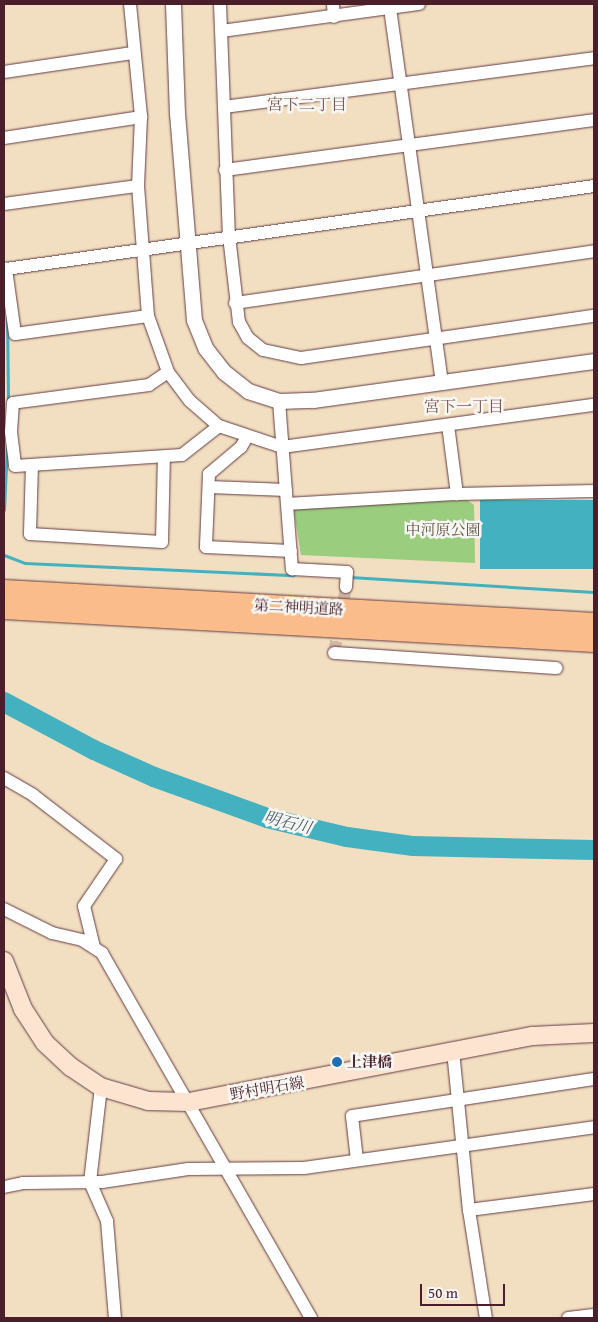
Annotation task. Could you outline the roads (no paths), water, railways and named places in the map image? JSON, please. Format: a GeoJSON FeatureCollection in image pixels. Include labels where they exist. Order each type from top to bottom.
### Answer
{"type":"FeatureCollection","features":[{"type":"Feature","properties":{"kind":"highway","name":"第二神明道路"},"geometry":{"type":"LineString","coordinates":[[20,597],[594,641]]}},
{"type":"Feature","properties":{"kind":"highway","name":"第二神明道路"},"geometry":{"type":"LineString","coordinates":[[4,608],[20,597],[594,624]]}},
{"type":"Feature","properties":{"kind":"main road","name":"野村明石線"},"geometry":{"type":"LineString","coordinates":[[4,961],[23,1009],[45,1043],[71,1067],[101,1087],[148,1101],[189,1102],[533,1036],[594,1033]]}},
{"type":"Feature","properties":{"kind":"street"},"geometry":{"type":"LineString","coordinates":[[130,4],[133,53],[141,117],[138,186],[148,316],[168,372],[190,401],[219,426],[247,437],[282,447],[594,406]]}},
{"type":"Feature","properties":{"kind":"street"},"geometry":{"type":"LineString","coordinates":[[173,4],[187,242],[194,320],[206,349],[224,372],[248,391],[279,401],[313,400],[594,361]]}},
{"type":"Feature","properties":{"kind":"street"},"geometry":{"type":"LineString","coordinates":[[220,4],[229,236],[235,303],[239,322],[248,338],[263,350],[279,356],[301,358],[594,316]]}},
{"type":"Feature","properties":{"kind":"street"},"geometry":{"type":"LineString","coordinates":[[222,31],[334,10],[390,8],[420,4]]}},
{"type":"Feature","properties":{"kind":"street"},"geometry":{"type":"LineString","coordinates":[[390,8],[434,338],[442,383]]}},
{"type":"Feature","properties":{"kind":"street"},"geometry":{"type":"LineString","coordinates":[[4,72],[133,53]]}},
{"type":"Feature","properties":{"kind":"street"},"geometry":{"type":"LineString","coordinates":[[224,107],[594,58]]}},
{"type":"Feature","properties":{"kind":"street"},"geometry":{"type":"LineString","coordinates":[[4,138],[141,117]]}},
{"type":"Feature","properties":{"kind":"street"},"geometry":{"type":"LineString","coordinates":[[225,170],[594,120]]}},
{"type":"Feature","properties":{"kind":"street"},"geometry":{"type":"LineString","coordinates":[[4,204],[138,186]]}},
{"type":"Feature","properties":{"kind":"street"},"geometry":{"type":"LineString","coordinates":[[148,316],[15,334],[6,269],[142,248],[594,186]]}},
{"type":"Feature","properties":{"kind":"street"},"geometry":{"type":"LineString","coordinates":[[235,303],[594,251]]}},
{"type":"Feature","properties":{"kind":"street"},"geometry":{"type":"LineString","coordinates":[[168,372],[149,386],[13,403],[10,467],[182,455],[219,426]]}},
{"type":"Feature","properties":{"kind":"street"},"geometry":{"type":"LineString","coordinates":[[279,401],[292,569],[347,572],[346,587]]}},
{"type":"Feature","properties":{"kind":"street"},"geometry":{"type":"LineString","coordinates":[[448,426],[457,494]]}},
{"type":"Feature","properties":{"kind":"street"},"geometry":{"type":"LineString","coordinates":[[247,437],[241,447],[209,474],[206,547],[291,550]]}},
{"type":"Feature","properties":{"kind":"street"},"geometry":{"type":"LineString","coordinates":[[32,465],[30,534],[162,542],[164,456]]}},
{"type":"Feature","properties":{"kind":"street"},"geometry":{"type":"LineString","coordinates":[[209,487],[286,490]]}},
{"type":"Feature","properties":{"kind":"street"},"geometry":{"type":"LineString","coordinates":[[288,504],[457,494],[594,491]]}},
{"type":"Feature","properties":{"kind":"street"},"geometry":{"type":"LineString","coordinates":[[334,653],[556,668]]}},
{"type":"Feature","properties":{"kind":"street"},"geometry":{"type":"LineString","coordinates":[[4,778],[33,795],[116,859],[84,906],[94,947]]}},
{"type":"Feature","properties":{"kind":"street"},"geometry":{"type":"LineString","coordinates":[[4,909],[52,933],[82,940],[102,953],[311,1318]]}},
{"type":"Feature","properties":{"kind":"street"},"geometry":{"type":"LineString","coordinates":[[453,1051],[469,1210],[486,1318]]}},
{"type":"Feature","properties":{"kind":"street"},"geometry":{"type":"LineString","coordinates":[[357,1160],[352,1116],[594,1079]]}},
{"type":"Feature","properties":{"kind":"street"},"geometry":{"type":"LineString","coordinates":[[101,1087],[90,1182],[107,1221],[115,1318]]}},
{"type":"Feature","properties":{"kind":"street"},"geometry":{"type":"LineString","coordinates":[[4,1187],[23,1183],[90,1182],[188,1169],[304,1168],[594,1127]]}},
{"type":"Feature","properties":{"kind":"street"},"geometry":{"type":"LineString","coordinates":[[469,1210],[594,1194]]}},
{"type":"Feature","properties":{"kind":"water"},"geometry":{"type":"Polygon","coordinates":[[[480,500],[594,500],[594,569],[480,569],[480,500]]]}},
{"type":"Feature","properties":{"kind":"waterway"},"geometry":{"type":"LineString","coordinates":[[7,316],[8,402]]}},
{"type":"Feature","properties":{"kind":"waterway"},"geometry":{"type":"LineString","coordinates":[[4,510],[7,444]]}},
{"type":"Feature","properties":{"kind":"waterway"},"geometry":{"type":"LineString","coordinates":[[4,555],[25,563],[294,575]]}},
{"type":"Feature","properties":{"kind":"waterway"},"geometry":{"type":"LineString","coordinates":[[350,577],[594,592]]}},
{"type":"Feature","properties":{"kind":"waterway","name":"明石川"},"geometry":{"type":"LineString","coordinates":[[4,702],[94,750],[154,777],[267,818],[347,837],[413,846],[594,850]]}},
{"type":"Feature","properties":{"kind":"tunnel"},"geometry":{"type":"LineString","coordinates":[[334,653],[346,587]]}},
{"type":"Feature","properties":{"kind":"place","name":"上津橋"},"geometry":{"type":"Point","coordinates":[337,1062]}},
{"type":"Feature","properties":{"kind":"district","name":"宮下二丁目"},"geometry":{"type":"Point","coordinates":[307,104]}},
{"type":"Feature","properties":{"kind":"district","name":"宮下一丁目"},"geometry":{"type":"Point","coordinates":[464,406]}},
{"type":"Feature","properties":{"kind":"park label","name":"中河原公園"},"geometry":{"type":"Point","coordinates":[443,530]}}]}
